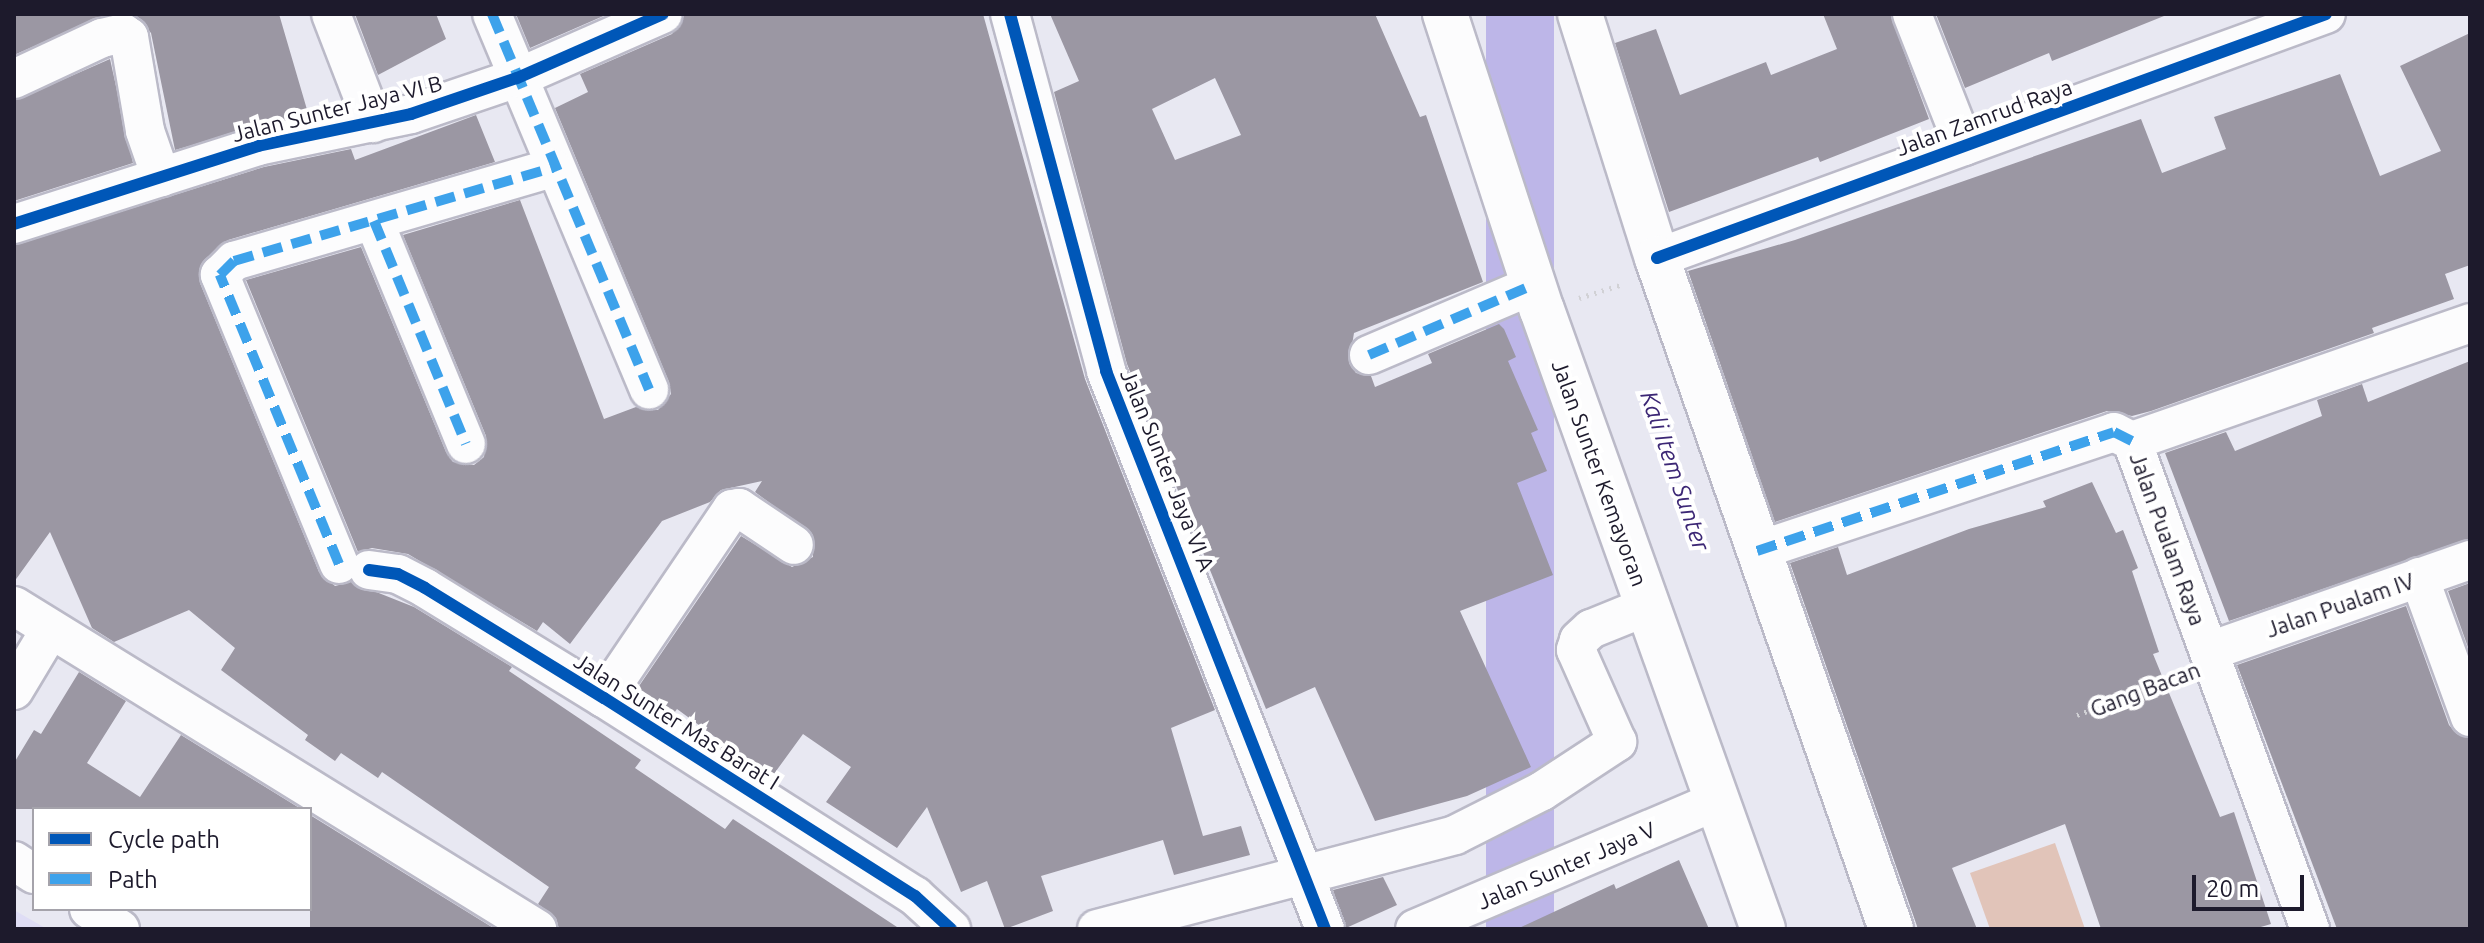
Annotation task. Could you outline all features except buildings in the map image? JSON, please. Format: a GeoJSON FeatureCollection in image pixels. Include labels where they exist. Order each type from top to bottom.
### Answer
{"type":"FeatureCollection","features":[{"type":"Feature","properties":{"kind":"main road","name":"Jalan Sunter Kemayoran"},"geometry":{"type":"LineString","coordinates":[[1445,14],[1550,293],[1648,606],[1763,929]]}},
{"type":"Feature","properties":{"kind":"main road"},"geometry":{"type":"LineString","coordinates":[[1580,14],[1644,270],[1757,551],[1891,929]]}},
{"type":"Feature","properties":{"kind":"street","name":"Jalan Sunter Jaya VI B"},"geometry":{"type":"LineString","coordinates":[[331,14],[373,123]]}},
{"type":"Feature","properties":{"kind":"street"},"geometry":{"type":"LineString","coordinates":[[492,14],[553,168],[649,390]]}},
{"type":"Feature","properties":{"kind":"street","name":"Jalan Sunter Jaya VI B"},"geometry":{"type":"LineString","coordinates":[[14,224],[258,146],[373,123],[517,78],[663,14]]}},
{"type":"Feature","properties":{"kind":"street","name":"Jalan Sunter Jaya VI A"},"geometry":{"type":"LineString","coordinates":[[1010,14],[1106,371],[1306,873],[1325,929]]}},
{"type":"Feature","properties":{"kind":"street"},"geometry":{"type":"LineString","coordinates":[[1912,14],[1964,146]]}},
{"type":"Feature","properties":{"kind":"street","name":"Jalan Zamrud Raya"},"geometry":{"type":"LineString","coordinates":[[1644,270],[1964,146],[2326,14]]}},
{"type":"Feature","properties":{"kind":"street"},"geometry":{"type":"LineString","coordinates":[[14,79],[102,38],[123,33],[129,37],[145,131],[161,177]]}},
{"type":"Feature","properties":{"kind":"street"},"geometry":{"type":"LineString","coordinates":[[466,444],[374,221],[553,168]]}},
{"type":"Feature","properties":{"kind":"street","name":"Jalan Sunter Mas Barat I"},"geometry":{"type":"LineString","coordinates":[[374,221],[234,261],[220,275],[354,567],[398,574],[425,588],[915,896],[951,929]]}},
{"type":"Feature","properties":{"kind":"street"},"geometry":{"type":"LineString","coordinates":[[1369,355],[1550,293]]}},
{"type":"Feature","properties":{"kind":"street","name":"Jalan Pualam Raya"},"geometry":{"type":"LineString","coordinates":[[2310,929],[2132,441],[2470,323]]}},
{"type":"Feature","properties":{"kind":"street"},"geometry":{"type":"LineString","coordinates":[[1757,551],[2114,432],[2132,441]]}},
{"type":"Feature","properties":{"kind":"street","name":"Jalan Sunter Mas Barat I"},"geometry":{"type":"LineString","coordinates":[[604,698],[720,526],[739,508],[794,545]]}},
{"type":"Feature","properties":{"kind":"street","name":"Jalan Pualam IV"},"geometry":{"type":"LineString","coordinates":[[2212,657],[2470,560]]}},
{"type":"Feature","properties":{"kind":"street"},"geometry":{"type":"LineString","coordinates":[[2419,577],[2470,717]]}},
{"type":"Feature","properties":{"kind":"street"},"geometry":{"type":"LineString","coordinates":[[14,606],[537,929]]}},
{"type":"Feature","properties":{"kind":"street"},"geometry":{"type":"LineString","coordinates":[[1097,929],[1455,835],[1613,746],[1619,735],[1576,650],[1591,629],[1648,606]]}},
{"type":"Feature","properties":{"kind":"street"},"geometry":{"type":"LineString","coordinates":[[14,690],[50,630]]}},
{"type":"Feature","properties":{"kind":"street","name":"Jalan Sunter Jaya V"},"geometry":{"type":"LineString","coordinates":[[1415,929],[1716,801]]}},
{"type":"Feature","properties":{"kind":"street"},"geometry":{"type":"LineString","coordinates":[[14,861],[32,873]]}},
{"type":"Feature","properties":{"kind":"street"},"geometry":{"type":"LineString","coordinates":[[92,911],[120,929]]}},
{"type":"Feature","properties":{"kind":"path"},"geometry":{"type":"LineString","coordinates":[[1550,293],[1644,270]]}},
{"type":"Feature","properties":{"kind":"shaded area"},"geometry":{"type":"Polygon","coordinates":[[[2055,843],[2085,929],[1990,929],[1970,873],[2055,843]]]}},
{"type":"Feature","properties":{"kind":"shaded area"},"geometry":{"type":"Polygon","coordinates":[[[14,910],[47,929],[14,929],[14,910]]]}},
{"type":"Feature","properties":{"kind":"water"},"geometry":{"type":"Polygon","coordinates":[[[1486,14],[1554,14],[1554,929],[1486,929],[1486,14]]]}},
{"type":"Feature","properties":{"kind":"marked path"},"geometry":{"type":"LineString","coordinates":[[492,14],[649,390]]}},
{"type":"Feature","properties":{"kind":"marked path"},"geometry":{"type":"LineString","coordinates":[[339,564],[220,275],[234,261],[553,168]]}},
{"type":"Feature","properties":{"kind":"marked path"},"geometry":{"type":"LineString","coordinates":[[374,221],[466,444]]}},
{"type":"Feature","properties":{"kind":"marked path"},"geometry":{"type":"LineString","coordinates":[[1369,355],[1533,285]]}},
{"type":"Feature","properties":{"kind":"marked path"},"geometry":{"type":"LineString","coordinates":[[1757,551],[2114,432],[2132,441]]}},
{"type":"Feature","properties":{"kind":"cycle path"},"geometry":{"type":"LineString","coordinates":[[14,224],[258,146],[411,114],[517,78],[663,14]]}},
{"type":"Feature","properties":{"kind":"cycle path"},"geometry":{"type":"LineString","coordinates":[[1010,14],[1106,371],[1325,929]]}},
{"type":"Feature","properties":{"kind":"cycle path"},"geometry":{"type":"LineString","coordinates":[[1657,258],[2326,14]]}},
{"type":"Feature","properties":{"kind":"cycle path"},"geometry":{"type":"LineString","coordinates":[[369,570],[398,574],[425,588],[604,698],[915,896],[951,929]]}},
{"type":"Feature","properties":{"kind":"water label","name":"Kali Item Sunter"},"geometry":{"type":"Point","coordinates":[1675,471]}}]}
